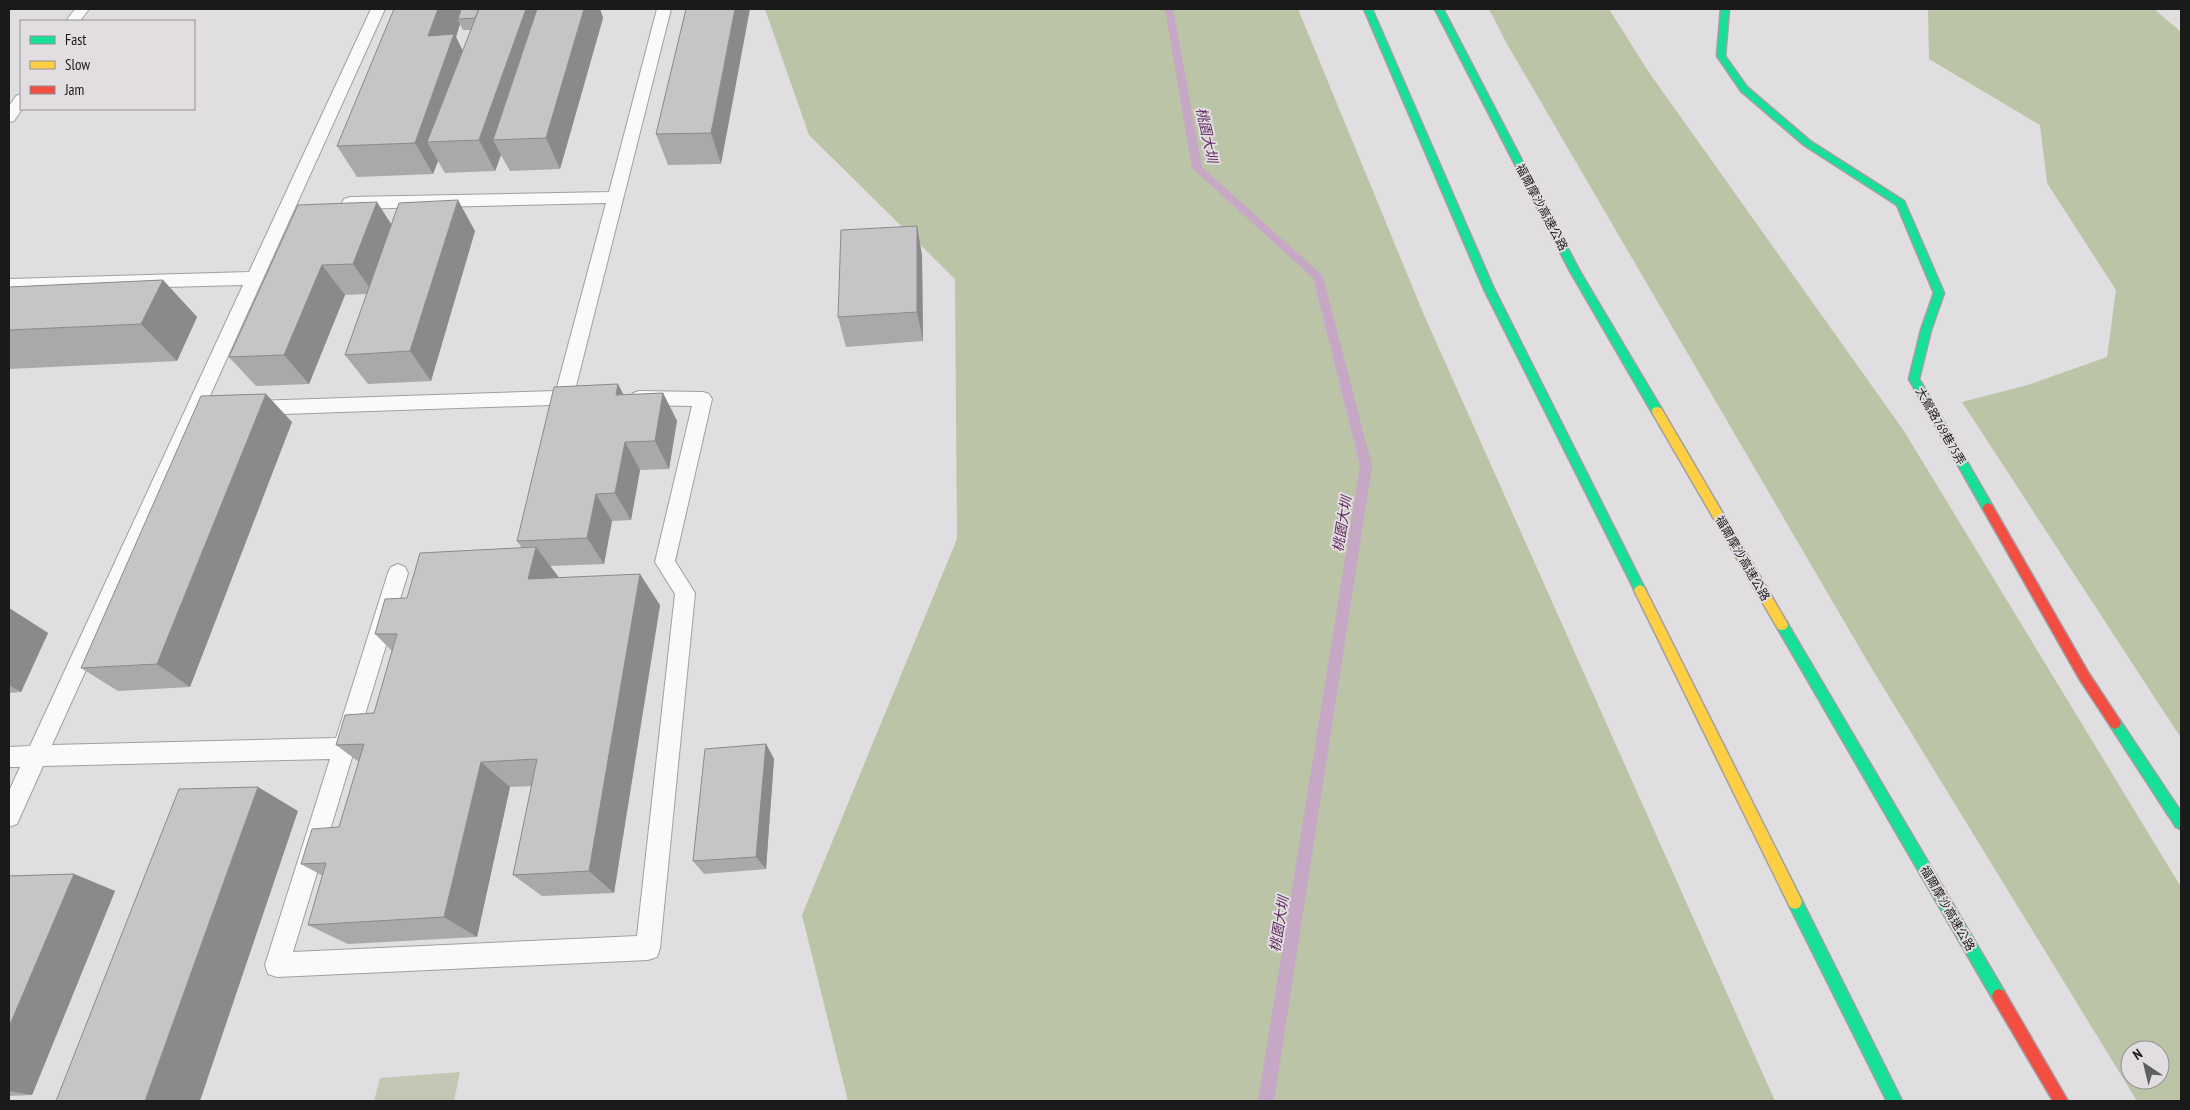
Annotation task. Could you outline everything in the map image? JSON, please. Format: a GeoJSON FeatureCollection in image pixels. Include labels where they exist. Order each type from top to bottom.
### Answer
{"type":"FeatureCollection","features":[{"type":"Feature","properties":{"kind":"main road"},"geometry":{"type":"LineString","coordinates":[[1368,9],[1489,289],[1895,1101]]}},
{"type":"Feature","properties":{"kind":"main road","name":"福爾摩沙高速公路"},"geometry":{"type":"LineString","coordinates":[[1439,9],[1575,271],[2061,1101]]}},
{"type":"Feature","properties":{"kind":"main road","name":"大鶯路769巷75弄"},"geometry":{"type":"LineString","coordinates":[[1725,9],[1720,56],[1744,89],[1807,142],[1901,202],[1939,293],[1926,330],[1914,379],[2084,676],[2181,823]]}},
{"type":"Feature","properties":{"kind":"lane"},"geometry":{"type":"LineString","coordinates":[[74,20],[82,9]]}},
{"type":"Feature","properties":{"kind":"lane"},"geometry":{"type":"LineString","coordinates":[[9,816],[378,9]]}},
{"type":"Feature","properties":{"kind":"lane"},"geometry":{"type":"LineString","coordinates":[[564,396],[664,9]]}},
{"type":"Feature","properties":{"kind":"lane"},"geometry":{"type":"LineString","coordinates":[[9,117],[20,100]]}},
{"type":"Feature","properties":{"kind":"lane"},"geometry":{"type":"LineString","coordinates":[[338,204],[616,197]]}},
{"type":"Feature","properties":{"kind":"lane"},"geometry":{"type":"LineString","coordinates":[[288,205],[308,204]]}},
{"type":"Feature","properties":{"kind":"lane"},"geometry":{"type":"LineString","coordinates":[[9,285],[255,278]]}},
{"type":"Feature","properties":{"kind":"lane"},"geometry":{"type":"LineString","coordinates":[[233,408],[564,396],[703,399],[665,562],[685,593],[648,948],[277,965],[398,573]]}},
{"type":"Feature","properties":{"kind":"lane"},"geometry":{"type":"LineString","coordinates":[[194,410],[214,409]]}},
{"type":"Feature","properties":{"kind":"lane"},"geometry":{"type":"LineString","coordinates":[[9,756],[344,748]]}},
{"type":"Feature","properties":{"kind":"green space"},"geometry":{"type":"Polygon","coordinates":[[[765,9],[1298,9],[1424,315],[1775,1101],[848,1101],[802,915],[957,539],[955,279],[809,135],[765,9]]]}},
{"type":"Feature","properties":{"kind":"green space"},"geometry":{"type":"Polygon","coordinates":[[[1489,9],[1609,9],[1648,71],[1904,431],[2181,887],[2181,1101],[2137,1101],[2130,1090],[2170,1090],[2170,1040],[2120,1040],[2120,1073],[1869,664],[1507,44],[1489,9]]]}},
{"type":"Feature","properties":{"kind":"green space"},"geometry":{"type":"Polygon","coordinates":[[[1928,9],[2154,9],[2181,32],[2181,738],[1962,402],[2028,385],[2107,357],[2116,290],[2047,183],[2040,125],[1929,59],[1928,9]]]}},
{"type":"Feature","properties":{"kind":"green space"},"geometry":{"type":"Polygon","coordinates":[[[460,1072],[454,1101],[374,1101],[380,1078],[460,1072]]]}},
{"type":"Feature","properties":{"kind":"building"},"geometry":{"type":"Polygon","coordinates":[[[394,9],[438,9],[428,36],[454,34],[415,143],[337,146],[394,9]]]}},
{"type":"Feature","properties":{"kind":"building"},"geometry":{"type":"Polygon","coordinates":[[[461,9],[479,9],[475,18],[458,19],[461,9]]]}},
{"type":"Feature","properties":{"kind":"building"},"geometry":{"type":"Polygon","coordinates":[[[479,9],[526,9],[479,140],[427,142],[479,9]]]}},
{"type":"Feature","properties":{"kind":"building"},"geometry":{"type":"Polygon","coordinates":[[[537,9],[584,9],[546,138],[493,140],[537,9]]]}},
{"type":"Feature","properties":{"kind":"building"},"geometry":{"type":"Polygon","coordinates":[[[686,9],[735,9],[711,133],[656,134],[686,9]]]}},
{"type":"Feature","properties":{"kind":"building"},"geometry":{"type":"Polygon","coordinates":[[[458,200],[410,351],[345,355],[399,203],[458,200]]]}},
{"type":"Feature","properties":{"kind":"building"},"geometry":{"type":"Polygon","coordinates":[[[377,202],[353,264],[322,265],[284,355],[229,357],[298,205],[377,202]]]}},
{"type":"Feature","properties":{"kind":"building"},"geometry":{"type":"Polygon","coordinates":[[[917,226],[917,312],[838,317],[841,230],[917,226]]]}},
{"type":"Feature","properties":{"kind":"building"},"geometry":{"type":"Polygon","coordinates":[[[163,280],[141,324],[9,330],[9,287],[163,280]]]}},
{"type":"Feature","properties":{"kind":"building"},"geometry":{"type":"Polygon","coordinates":[[[618,384],[616,395],[663,393],[655,441],[625,442],[615,493],[596,494],[587,538],[517,541],[554,387],[618,384]]]}},
{"type":"Feature","properties":{"kind":"building"},"geometry":{"type":"Polygon","coordinates":[[[266,394],[157,664],[81,668],[201,396],[266,394]]]}},
{"type":"Feature","properties":{"kind":"building"},"geometry":{"type":"Polygon","coordinates":[[[536,547],[528,579],[640,574],[589,871],[513,875],[537,759],[481,762],[444,917],[308,925],[326,863],[301,864],[312,829],[339,827],[364,744],[336,745],[345,715],[374,713],[397,634],[375,634],[385,599],[407,598],[420,553],[536,547]]]}},
{"type":"Feature","properties":{"kind":"building"},"geometry":{"type":"Polygon","coordinates":[[[766,744],[756,857],[693,861],[705,749],[766,744]]]}},
{"type":"Feature","properties":{"kind":"building"},"geometry":{"type":"Polygon","coordinates":[[[258,787],[145,1101],[56,1101],[179,789],[258,787]]]}},
{"type":"Feature","properties":{"kind":"building"},"geometry":{"type":"Polygon","coordinates":[[[74,874],[9,1027],[9,876],[74,874]]]}},
{"type":"Feature","properties":{"kind":"waterway","name":"桃園大圳"},"geometry":{"type":"LineString","coordinates":[[1169,9],[1197,168],[1318,276],[1366,466],[1266,1101]]}},
{"type":"Feature","properties":{"kind":"traffic: fast"},"geometry":{"type":"LineString","coordinates":[[1368,9],[1489,289],[1640,590]]}},
{"type":"Feature","properties":{"kind":"traffic: fast"},"geometry":{"type":"LineString","coordinates":[[1439,9],[1575,271],[1657,411]]}},
{"type":"Feature","properties":{"kind":"traffic: fast"},"geometry":{"type":"LineString","coordinates":[[1725,9],[1721,56],[1744,89],[1807,143],[1901,203],[1939,293],[1926,330],[1914,379],[1988,508]]}},
{"type":"Feature","properties":{"kind":"traffic: fast"},"geometry":{"type":"LineString","coordinates":[[1782,625],[1999,996]]}},
{"type":"Feature","properties":{"kind":"traffic: fast"},"geometry":{"type":"LineString","coordinates":[[2115,723],[2181,823]]}},
{"type":"Feature","properties":{"kind":"traffic: fast"},"geometry":{"type":"LineString","coordinates":[[1795,902],[1895,1101]]}},
{"type":"Feature","properties":{"kind":"traffic: slow"},"geometry":{"type":"LineString","coordinates":[[1657,411],[1782,625]]}},
{"type":"Feature","properties":{"kind":"traffic: slow"},"geometry":{"type":"LineString","coordinates":[[1640,590],[1795,902]]}},
{"type":"Feature","properties":{"kind":"traffic: jam"},"geometry":{"type":"LineString","coordinates":[[1988,508],[2084,676],[2115,723]]}},
{"type":"Feature","properties":{"kind":"traffic: jam"},"geometry":{"type":"LineString","coordinates":[[1999,996],[2061,1101]]}}]}
